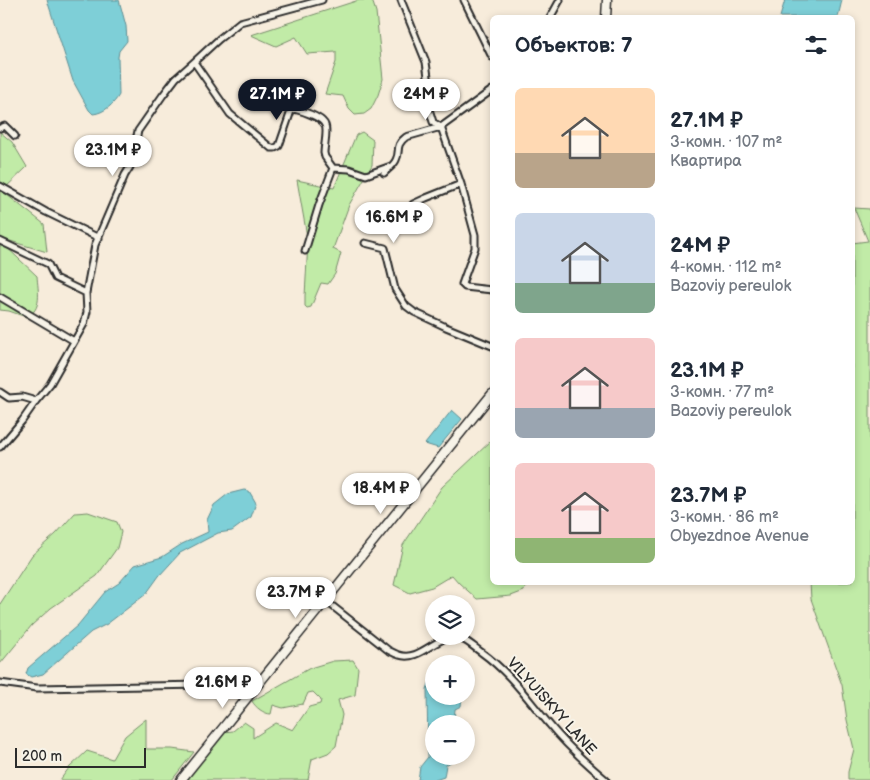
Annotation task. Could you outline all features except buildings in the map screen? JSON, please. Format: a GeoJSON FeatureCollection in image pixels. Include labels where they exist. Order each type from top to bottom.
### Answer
{"type":"FeatureCollection","features":[{"type":"Feature","properties":{"kind":"main road"},"geometry":{"type":"LineString","coordinates":[[606,15],[607,0]]}},
{"type":"Feature","properties":{"kind":"main road"},"geometry":{"type":"LineString","coordinates":[[181,780],[490,396]]}},
{"type":"Feature","properties":{"kind":"street"},"geometry":{"type":"LineString","coordinates":[[0,447],[50,384],[84,324],[87,312],[86,293],[95,245],[130,167],[138,131],[176,78],[240,22],[322,0]]}},
{"type":"Feature","properties":{"kind":"street"},"geometry":{"type":"LineString","coordinates":[[401,0],[426,62],[429,108],[433,122],[441,127],[461,184],[475,235],[475,248],[462,284],[464,287],[490,290]]}},
{"type":"Feature","properties":{"kind":"street"},"geometry":{"type":"LineString","coordinates":[[464,0],[490,53]]}},
{"type":"Feature","properties":{"kind":"street"},"geometry":{"type":"LineString","coordinates":[[552,15],[560,0]]}},
{"type":"Feature","properties":{"kind":"street"},"geometry":{"type":"LineString","coordinates":[[194,62],[230,114],[271,148],[279,146],[291,111],[294,110],[322,121],[326,127],[324,153],[333,168]]}},
{"type":"Feature","properties":{"kind":"street"},"geometry":{"type":"LineString","coordinates":[[384,173],[397,160],[398,146],[406,137],[441,127],[490,91]]}},
{"type":"Feature","properties":{"kind":"street"},"geometry":{"type":"LineString","coordinates":[[0,128],[5,126],[15,136]]}},
{"type":"Feature","properties":{"kind":"street"},"geometry":{"type":"LineString","coordinates":[[333,168],[349,169],[366,175],[391,166]]}},
{"type":"Feature","properties":{"kind":"street"},"geometry":{"type":"LineString","coordinates":[[305,251],[319,204],[333,168]]}},
{"type":"Feature","properties":{"kind":"street"},"geometry":{"type":"LineString","coordinates":[[413,204],[461,184]]}},
{"type":"Feature","properties":{"kind":"street"},"geometry":{"type":"LineString","coordinates":[[0,186],[46,212],[99,238]]}},
{"type":"Feature","properties":{"kind":"street"},"geometry":{"type":"LineString","coordinates":[[0,241],[48,264],[55,278],[86,293]]}},
{"type":"Feature","properties":{"kind":"street"},"geometry":{"type":"LineString","coordinates":[[365,243],[385,248],[395,289],[406,306],[414,312],[446,327],[490,345]]}},
{"type":"Feature","properties":{"kind":"street"},"geometry":{"type":"LineString","coordinates":[[0,297],[74,341]]}},
{"type":"Feature","properties":{"kind":"street"},"geometry":{"type":"LineString","coordinates":[[0,392],[9,398],[22,397],[36,401]]}},
{"type":"Feature","properties":{"kind":"street","name":"VILYUISKYY LANE"},"geometry":{"type":"LineString","coordinates":[[326,601],[388,650],[399,656],[419,653],[445,638],[455,636],[464,640],[495,663],[520,688],[579,757],[606,780]]}},
{"type":"Feature","properties":{"kind":"street"},"geometry":{"type":"LineString","coordinates":[[0,683],[37,688],[258,684]]}},
{"type":"Feature","properties":{"kind":"green space"},"geometry":{"type":"Polygon","coordinates":[[[359,0],[372,0],[376,12],[383,79],[371,109],[364,114],[355,115],[349,109],[343,96],[325,94],[336,62],[336,52],[307,54],[296,37],[276,46],[251,35],[359,0]]]}},
{"type":"Feature","properties":{"kind":"green space"},"geometry":{"type":"Polygon","coordinates":[[[0,132],[12,142],[27,167],[2,191],[44,224],[47,252],[0,238],[0,132]]]}},
{"type":"Feature","properties":{"kind":"green space"},"geometry":{"type":"Polygon","coordinates":[[[362,132],[373,140],[372,165],[349,205],[333,249],[341,253],[335,274],[328,284],[321,283],[311,307],[307,308],[305,306],[305,296],[308,242],[297,180],[334,188],[356,135],[362,132]]]}},
{"type":"Feature","properties":{"kind":"green space"},"geometry":{"type":"Polygon","coordinates":[[[855,208],[870,209],[870,780],[848,780],[848,772],[854,749],[847,720],[842,685],[811,599],[810,585],[855,585],[855,243],[868,241],[855,208]]]}},
{"type":"Feature","properties":{"kind":"green space"},"geometry":{"type":"Polygon","coordinates":[[[0,241],[37,276],[37,305],[35,310],[26,317],[0,310],[0,241]]]}},
{"type":"Feature","properties":{"kind":"green space"},"geometry":{"type":"Polygon","coordinates":[[[490,442],[490,585],[526,585],[524,591],[511,596],[477,599],[475,595],[472,595],[452,575],[432,587],[410,593],[394,585],[403,545],[442,487],[490,442]]]}},
{"type":"Feature","properties":{"kind":"green space"},"geometry":{"type":"Polygon","coordinates":[[[88,512],[117,522],[121,532],[117,548],[97,576],[51,608],[32,625],[0,664],[0,604],[32,555],[56,534],[75,513],[88,512]]]}},
{"type":"Feature","properties":{"kind":"green space"},"geometry":{"type":"Polygon","coordinates":[[[353,660],[358,668],[355,695],[338,700],[342,715],[336,746],[328,753],[312,759],[308,780],[186,780],[224,732],[233,731],[244,722],[253,728],[253,738],[276,723],[293,730],[309,707],[320,704],[321,700],[313,692],[308,693],[303,704],[283,708],[273,705],[271,714],[260,710],[252,701],[310,668],[333,661],[353,660]]]}},
{"type":"Feature","properties":{"kind":"green space"},"geometry":{"type":"Polygon","coordinates":[[[146,719],[146,749],[172,749],[194,752],[172,780],[60,780],[69,768],[87,751],[112,759],[125,736],[146,719]]]}},
{"type":"Feature","properties":{"kind":"water"},"geometry":{"type":"Polygon","coordinates":[[[47,0],[119,0],[126,26],[127,41],[119,51],[118,57],[119,95],[105,110],[93,114],[73,81],[47,0]]]}},
{"type":"Feature","properties":{"kind":"water"},"geometry":{"type":"Polygon","coordinates":[[[785,0],[842,0],[838,15],[781,15],[785,0]]]}},
{"type":"Feature","properties":{"kind":"water"},"geometry":{"type":"Polygon","coordinates":[[[452,410],[462,419],[438,448],[425,444],[452,410]]]}},
{"type":"Feature","properties":{"kind":"water"},"geometry":{"type":"Polygon","coordinates":[[[244,490],[249,491],[256,503],[251,517],[232,531],[218,533],[180,553],[146,594],[107,624],[91,632],[43,674],[31,677],[26,674],[28,668],[78,625],[105,592],[119,583],[135,565],[162,557],[182,544],[208,532],[207,520],[214,505],[228,494],[244,490]]]}},
{"type":"Feature","properties":{"kind":"water"},"geometry":{"type":"Polygon","coordinates":[[[427,705],[461,705],[455,709],[454,715],[427,715],[427,705]]]}},
{"type":"Feature","properties":{"kind":"water"},"geometry":{"type":"Polygon","coordinates":[[[425,761],[425,765],[446,765],[444,777],[435,780],[418,780],[420,767],[425,761]]]}}]}
